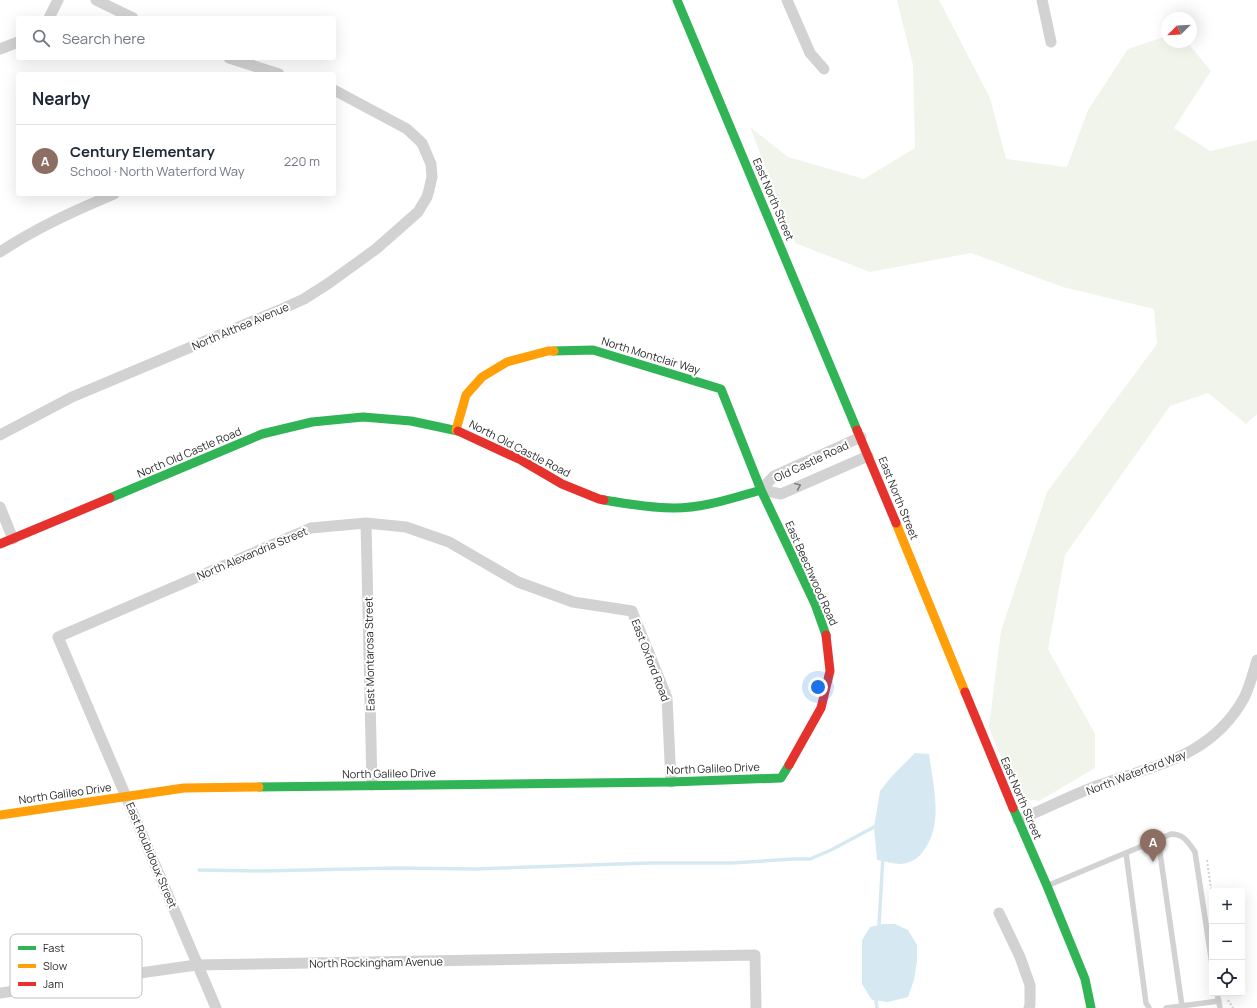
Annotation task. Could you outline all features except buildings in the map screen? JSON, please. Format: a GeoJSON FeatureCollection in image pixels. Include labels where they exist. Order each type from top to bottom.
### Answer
{"type":"FeatureCollection","features":[{"type":"Feature","properties":{"kind":"street"},"geometry":{"type":"LineString","coordinates":[[50,16],[58,0]]}},
{"type":"Feature","properties":{"kind":"street"},"geometry":{"type":"LineString","coordinates":[[96,0],[129,16]]}},
{"type":"Feature","properties":{"kind":"street","name":"East North Street"},"geometry":{"type":"LineString","coordinates":[[677,0],[1085,979],[1091,1008]]}},
{"type":"Feature","properties":{"kind":"street"},"geometry":{"type":"LineString","coordinates":[[787,0],[810,54],[824,69]]}},
{"type":"Feature","properties":{"kind":"street"},"geometry":{"type":"LineString","coordinates":[[1042,0],[1051,42]]}},
{"type":"Feature","properties":{"kind":"street"},"geometry":{"type":"LineString","coordinates":[[0,50],[16,43]]}},
{"type":"Feature","properties":{"kind":"street"},"geometry":{"type":"LineString","coordinates":[[232,60],[250,70],[264,72]]}},
{"type":"Feature","properties":{"kind":"street","name":"North Althea Avenue"},"geometry":{"type":"LineString","coordinates":[[0,435],[72,397],[304,299],[376,249],[418,212],[427,198],[432,177],[431,164],[422,143],[408,129],[386,116],[336,91]]}},
{"type":"Feature","properties":{"kind":"street"},"geometry":{"type":"LineString","coordinates":[[0,252],[22,238],[69,213],[109,196]]}},
{"type":"Feature","properties":{"kind":"street","name":"North Montclair Way"},"geometry":{"type":"LineString","coordinates":[[456,430],[466,395],[482,377],[507,362],[548,351],[593,350],[721,389],[761,490]]}},
{"type":"Feature","properties":{"kind":"street","name":"North Old Castle Road"},"geometry":{"type":"LineString","coordinates":[[0,544],[262,434],[312,422],[364,418],[411,421],[456,430],[520,460],[562,484],[599,499],[638,506],[675,508],[709,504],[761,490]]}},
{"type":"Feature","properties":{"kind":"street","name":"Old Castle Road"},"geometry":{"type":"LineString","coordinates":[[761,490],[774,476],[860,437]]}},
{"type":"Feature","properties":{"kind":"street","name":"Old Castle Road"},"geometry":{"type":"LineString","coordinates":[[761,490],[781,494],[868,456]]}},
{"type":"Feature","properties":{"kind":"street","name":"East Beechwood Road"},"geometry":{"type":"LineString","coordinates":[[761,490],[815,604],[826,635],[830,671],[821,708],[781,778]]}},
{"type":"Feature","properties":{"kind":"street"},"geometry":{"type":"LineString","coordinates":[[0,507],[13,539]]}},
{"type":"Feature","properties":{"kind":"street","name":"North Alexandria Street"},"geometry":{"type":"LineString","coordinates":[[58,637],[311,528],[366,523],[406,527],[449,542],[518,582],[573,602],[632,611]]}},
{"type":"Feature","properties":{"kind":"street","name":"East Montarosa Street"},"geometry":{"type":"LineString","coordinates":[[366,523],[372,784]]}},
{"type":"Feature","properties":{"kind":"street","name":"East Oxford Road"},"geometry":{"type":"LineString","coordinates":[[632,611],[668,698],[671,782]]}},
{"type":"Feature","properties":{"kind":"street","name":"East Roubidoux Street"},"geometry":{"type":"LineString","coordinates":[[58,637],[216,1008]]}},
{"type":"Feature","properties":{"kind":"street","name":"North Waterford Way"},"geometry":{"type":"LineString","coordinates":[[1018,820],[1097,786],[1173,761],[1196,749],[1217,733],[1236,710],[1251,682],[1257,660]]}},
{"type":"Feature","properties":{"kind":"street","name":"North Galileo Drive"},"geometry":{"type":"LineString","coordinates":[[0,815],[184,788],[372,784],[671,782],[781,778]]}},
{"type":"Feature","properties":{"kind":"street"},"geometry":{"type":"LineString","coordinates":[[999,913],[1020,957],[1030,984],[1029,1008]]}},
{"type":"Feature","properties":{"kind":"street","name":"North Rockingham Avenue"},"geometry":{"type":"LineString","coordinates":[[142,972],[198,965],[755,955],[756,1008]]}},
{"type":"Feature","properties":{"kind":"street","name":"North Rockingham Avenue"},"geometry":{"type":"LineString","coordinates":[[0,993],[10,991]]}},
{"type":"Feature","properties":{"kind":"lane"},"geometry":{"type":"LineString","coordinates":[[1046,886],[1171,834],[1178,834],[1189,842],[1195,852],[1211,960]]}},
{"type":"Feature","properties":{"kind":"lane"},"geometry":{"type":"LineString","coordinates":[[1158,840],[1182,1006]]}},
{"type":"Feature","properties":{"kind":"lane"},"geometry":{"type":"LineString","coordinates":[[1126,853],[1146,1002],[1149,1008]]}},
{"type":"Feature","properties":{"kind":"lane"},"geometry":{"type":"LineString","coordinates":[[1218,996],[1220,1008]]}},
{"type":"Feature","properties":{"kind":"lane"},"geometry":{"type":"LineString","coordinates":[[1166,1008],[1219,1001]]}},
{"type":"Feature","properties":{"kind":"path"},"geometry":{"type":"LineString","coordinates":[[1208,860],[1211,888]]}},
{"type":"Feature","properties":{"kind":"path"},"geometry":{"type":"LineString","coordinates":[[1227,997],[1233,1008]]}},
{"type":"Feature","properties":{"kind":"shaded area"},"geometry":{"type":"Polygon","coordinates":[[[897,0],[939,0],[990,98],[1006,159],[1067,167],[1088,110],[1128,49],[1161,38],[1161,48],[1192,48],[1211,71],[1174,128],[1210,151],[1257,140],[1257,414],[1246,424],[1208,393],[1170,406],[1065,555],[1048,649],[1095,734],[1095,768],[1039,801],[1017,798],[989,727],[1001,631],[1047,492],[1157,344],[1154,309],[1063,287],[971,253],[870,272],[795,243],[750,127],[788,157],[864,179],[915,148],[913,65],[897,0]]]}},
{"type":"Feature","properties":{"kind":"shaded area"},"geometry":{"type":"Polygon","coordinates":[[[915,753],[929,754],[936,804],[934,828],[924,850],[914,860],[908,863],[898,864],[877,860],[874,827],[880,791],[892,776],[915,753]]]}},
{"type":"Feature","properties":{"kind":"shaded area"},"geometry":{"type":"Polygon","coordinates":[[[883,924],[895,924],[908,930],[917,945],[917,961],[914,980],[908,997],[888,1002],[872,1000],[862,984],[862,940],[870,927],[883,924]]]}},
{"type":"Feature","properties":{"kind":"waterway"},"geometry":{"type":"LineString","coordinates":[[199,870],[262,871],[396,868],[475,869],[649,863],[732,863],[810,859],[831,850],[874,827]]}},
{"type":"Feature","properties":{"kind":"waterway"},"geometry":{"type":"LineString","coordinates":[[879,925],[883,856]]}},
{"type":"Feature","properties":{"kind":"waterway"},"geometry":{"type":"LineString","coordinates":[[876,1001],[877,1008]]}},
{"type":"Feature","properties":{"kind":"traffic: fast"},"geometry":{"type":"LineString","coordinates":[[677,0],[857,430]]}},
{"type":"Feature","properties":{"kind":"traffic: fast"},"geometry":{"type":"LineString","coordinates":[[554,351],[593,350],[721,389],[761,490],[815,604],[826,635]]}},
{"type":"Feature","properties":{"kind":"traffic: fast"},"geometry":{"type":"LineString","coordinates":[[110,498],[262,434],[312,422],[363,417],[411,421],[458,431]]}},
{"type":"Feature","properties":{"kind":"traffic: fast"},"geometry":{"type":"LineString","coordinates":[[604,500],[647,507],[685,508],[718,502],[761,490]]}},
{"type":"Feature","properties":{"kind":"traffic: fast"},"geometry":{"type":"LineString","coordinates":[[259,787],[671,782],[781,778],[789,765]]}},
{"type":"Feature","properties":{"kind":"traffic: fast"},"geometry":{"type":"LineString","coordinates":[[1013,808],[1085,979],[1091,1008]]}},
{"type":"Feature","properties":{"kind":"traffic: slow"},"geometry":{"type":"LineString","coordinates":[[456,430],[466,395],[482,377],[507,362],[548,351],[554,351]]}},
{"type":"Feature","properties":{"kind":"traffic: slow"},"geometry":{"type":"LineString","coordinates":[[896,523],[965,692]]}},
{"type":"Feature","properties":{"kind":"traffic: slow"},"geometry":{"type":"LineString","coordinates":[[0,815],[184,788],[259,787]]}},
{"type":"Feature","properties":{"kind":"traffic: jam"},"geometry":{"type":"LineString","coordinates":[[857,430],[896,523]]}},
{"type":"Feature","properties":{"kind":"traffic: jam"},"geometry":{"type":"LineString","coordinates":[[458,431],[521,460],[562,484],[604,500]]}},
{"type":"Feature","properties":{"kind":"traffic: jam"},"geometry":{"type":"LineString","coordinates":[[0,544],[110,498]]}},
{"type":"Feature","properties":{"kind":"traffic: jam"},"geometry":{"type":"LineString","coordinates":[[789,765],[821,708],[830,671],[826,635]]}},
{"type":"Feature","properties":{"kind":"traffic: jam"},"geometry":{"type":"LineString","coordinates":[[965,692],[1013,808]]}},
{"type":"Feature","properties":{"kind":"place","name":"Century Elementary"},"geometry":{"type":"Point","coordinates":[1153,862]}}]}
